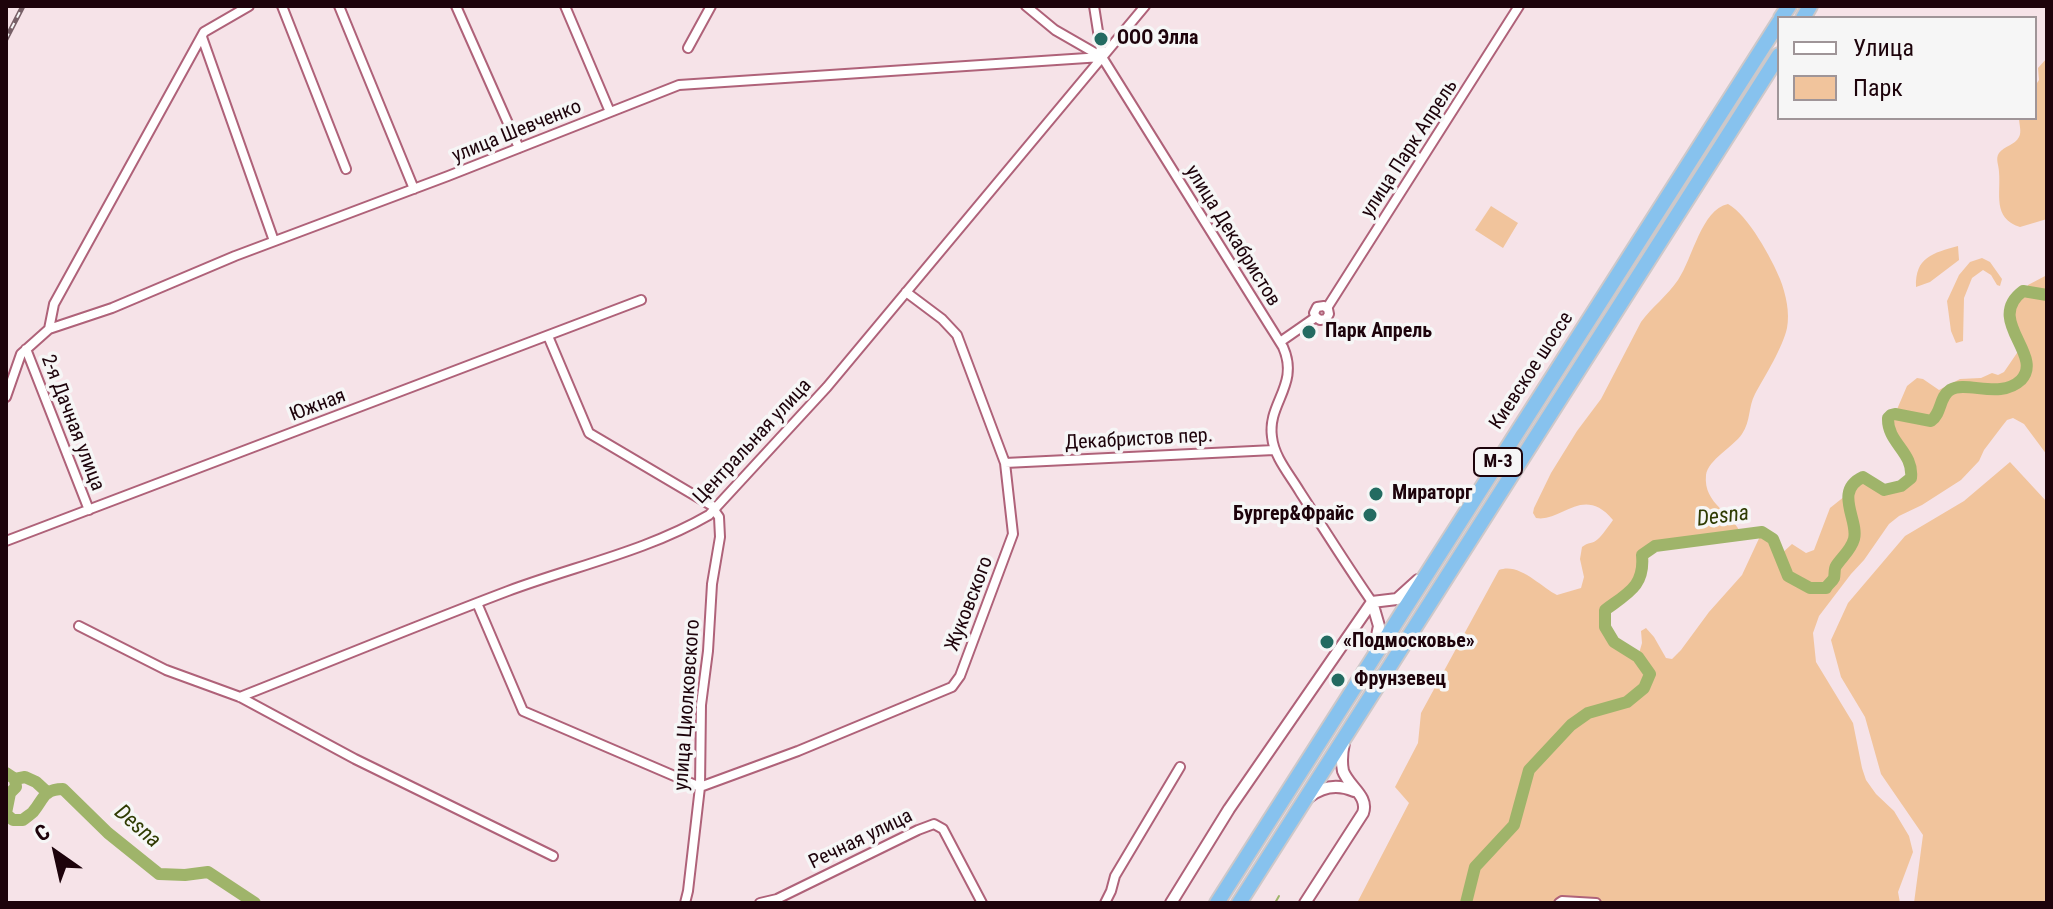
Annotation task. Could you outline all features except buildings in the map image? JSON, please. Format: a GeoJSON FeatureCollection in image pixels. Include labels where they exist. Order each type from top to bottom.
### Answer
{"type":"FeatureCollection","features":[{"type":"Feature","properties":{"kind":"highway","name":"Киевское шоссе"},"geometry":{"type":"LineString","coordinates":[[1217,903],[1777,25]]}},
{"type":"Feature","properties":{"kind":"highway","name":"Киевское шоссе"},"geometry":{"type":"LineString","coordinates":[[1239,903],[1777,58]]}},
{"type":"Feature","properties":{"kind":"street"},"geometry":{"type":"LineString","coordinates":[[49,329],[54,304],[204,32],[249,6]]}},
{"type":"Feature","properties":{"kind":"street"},"geometry":{"type":"LineString","coordinates":[[282,6],[346,169]]}},
{"type":"Feature","properties":{"kind":"street"},"geometry":{"type":"LineString","coordinates":[[339,6],[414,189]]}},
{"type":"Feature","properties":{"kind":"street"},"geometry":{"type":"LineString","coordinates":[[456,6],[519,148]]}},
{"type":"Feature","properties":{"kind":"street"},"geometry":{"type":"LineString","coordinates":[[565,6],[610,112]]}},
{"type":"Feature","properties":{"kind":"street"},"geometry":{"type":"LineString","coordinates":[[688,48],[711,6]]}},
{"type":"Feature","properties":{"kind":"street","name":"улица Декабристов"},"geometry":{"type":"LineString","coordinates":[[1026,6],[1055,30],[1102,57],[1280,342],[1288,360],[1289,374],[1271,424],[1274,450]]}},
{"type":"Feature","properties":{"kind":"street"},"geometry":{"type":"LineString","coordinates":[[1094,6],[1102,57]]}},
{"type":"Feature","properties":{"kind":"street","name":"Центральная улица"},"geometry":{"type":"LineString","coordinates":[[240,697],[477,603],[648,544],[695,523],[715,509],[827,387],[1145,6]]}},
{"type":"Feature","properties":{"kind":"street","name":"улица Парк Апрель"},"geometry":{"type":"LineString","coordinates":[[1280,342],[1316,317],[1326,319],[1329,314],[1327,308],[1519,6]]}},
{"type":"Feature","properties":{"kind":"street"},"geometry":{"type":"LineString","coordinates":[[202,37],[274,241]]}},
{"type":"Feature","properties":{"kind":"street","name":"улица Шевченко"},"geometry":{"type":"LineString","coordinates":[[6,397],[21,354],[49,329],[112,308],[235,256],[679,85],[1102,57]]}},
{"type":"Feature","properties":{"kind":"street","name":"Жуковского"},"geometry":{"type":"LineString","coordinates":[[700,787],[798,751],[952,687],[960,676],[1013,534],[1005,463],[957,335],[942,319],[906,292]]}},
{"type":"Feature","properties":{"kind":"street","name":"Южная"},"geometry":{"type":"LineString","coordinates":[[6,541],[641,300]]}},
{"type":"Feature","properties":{"kind":"street"},"geometry":{"type":"LineString","coordinates":[[548,336],[589,433],[715,509]]}},
{"type":"Feature","properties":{"kind":"street","name":"2-я Дачная улица"},"geometry":{"type":"LineString","coordinates":[[26,349],[89,510]]}},
{"type":"Feature","properties":{"kind":"street"},"geometry":{"type":"LineString","coordinates":[[1274,450],[1372,602],[1378,633],[1369,667]]}},
{"type":"Feature","properties":{"kind":"street","name":"Декабристов пер."},"geometry":{"type":"LineString","coordinates":[[1005,463],[1274,450]]}},
{"type":"Feature","properties":{"kind":"street","name":"улица Циолковского"},"geometry":{"type":"LineString","coordinates":[[685,903],[700,787],[701,705],[712,584],[720,537],[719,517],[715,509]]}},
{"type":"Feature","properties":{"kind":"street"},"geometry":{"type":"LineString","coordinates":[[1171,903],[1229,809],[1372,602],[1400,598],[1431,567]]}},
{"type":"Feature","properties":{"kind":"street"},"geometry":{"type":"LineString","coordinates":[[477,603],[523,711],[700,787]]}},
{"type":"Feature","properties":{"kind":"street"},"geometry":{"type":"LineString","coordinates":[[1363,614],[1370,611],[1377,617]]}},
{"type":"Feature","properties":{"kind":"street"},"geometry":{"type":"LineString","coordinates":[[79,626],[166,670],[240,697],[355,759],[553,856]]}},
{"type":"Feature","properties":{"kind":"street"},"geometry":{"type":"LineString","coordinates":[[1305,903],[1363,813],[1365,803],[1342,766],[1345,737]]}},
{"type":"Feature","properties":{"kind":"street"},"geometry":{"type":"LineString","coordinates":[[1105,903],[1115,876],[1180,767]]}},
{"type":"Feature","properties":{"kind":"street"},"geometry":{"type":"LineString","coordinates":[[1303,802],[1325,788],[1341,787],[1356,791]]}},
{"type":"Feature","properties":{"kind":"street","name":"Речная улица"},"geometry":{"type":"LineString","coordinates":[[760,903],[777,899],[934,824],[943,829],[982,903]]}},
{"type":"Feature","properties":{"kind":"street"},"geometry":{"type":"LineString","coordinates":[[1559,903],[1596,903]]}},
{"type":"Feature","properties":{"kind":"green space"},"geometry":{"type":"Polygon","coordinates":[[[2047,58],[2047,219],[2020,227],[2005,218],[2002,211],[1997,158],[2019,137],[2019,120],[2037,120],[2038,68],[2047,58]]]}},
{"type":"Feature","properties":{"kind":"green space"},"geometry":{"type":"Polygon","coordinates":[[[1728,204],[1751,227],[1776,270],[1787,304],[1787,328],[1753,399],[1745,429],[1711,464],[1706,475],[1709,494],[1742,536],[1655,546],[1642,555],[1638,582],[1605,610],[1607,628],[1613,639],[1638,657],[1641,631],[1646,628],[1666,658],[1672,659],[1681,650],[1742,575],[1762,532],[1773,539],[1780,555],[1792,544],[1806,553],[1814,550],[1830,508],[1850,492],[1859,478],[1863,477],[1884,490],[1903,485],[1912,478],[1912,468],[1889,425],[1907,386],[1917,378],[1939,390],[1960,379],[2004,372],[2017,353],[2023,351],[2010,318],[2012,302],[2027,290],[2028,285],[2047,275],[2047,455],[2024,424],[2013,418],[2007,420],[1979,461],[1961,480],[1889,524],[1819,616],[1813,633],[1816,662],[1853,723],[1866,780],[1894,811],[1909,836],[1913,852],[1898,892],[1900,903],[1357,903],[1409,803],[1395,787],[1418,743],[1421,713],[1499,570],[1507,568],[1522,572],[1557,595],[1581,588],[1584,577],[1580,559],[1582,547],[1598,539],[1613,520],[1592,505],[1573,507],[1545,518],[1536,518],[1534,508],[1551,473],[1601,399],[1641,322],[1678,280],[1711,215],[1728,204]]]}},
{"type":"Feature","properties":{"kind":"green space"},"geometry":{"type":"Polygon","coordinates":[[[1491,206],[1518,223],[1503,248],[1475,230],[1491,206]]]}},
{"type":"Feature","properties":{"kind":"green space"},"geometry":{"type":"Polygon","coordinates":[[[1958,246],[1959,260],[1930,282],[1916,287],[1919,269],[1927,258],[1958,246]]]}},
{"type":"Feature","properties":{"kind":"green space"},"geometry":{"type":"Polygon","coordinates":[[[1982,258],[1990,262],[2002,279],[2000,286],[1983,270],[1972,278],[1964,298],[1963,341],[1956,343],[1947,301],[1959,275],[1970,262],[1982,258]]]}},
{"type":"Feature","properties":{"kind":"green space"},"geometry":{"type":"Polygon","coordinates":[[[2010,462],[2047,502],[2047,903],[1914,903],[1923,835],[1881,774],[1865,717],[1841,677],[1831,640],[1848,603],[1905,536],[1964,501],[2010,462]]]}},
{"type":"Feature","properties":{"kind":"waterway","name":"Desna"},"geometry":{"type":"LineString","coordinates":[[1466,903],[1475,867],[1514,825],[1529,770],[1571,725],[1588,713],[1627,702],[1644,688],[1650,674],[1638,657],[1614,642],[1605,627],[1605,610],[1638,582],[1642,555],[1655,546],[1762,532],[1773,539],[1788,576],[1810,588],[1826,588],[1854,539],[1848,498],[1854,483],[1863,477],[1884,490],[1901,486],[1911,478],[1909,461],[1892,434],[1888,418],[1895,414],[1931,421],[1950,390],[1965,387],[2003,389],[2021,380],[2026,370],[2026,360],[2012,325],[2010,314],[2013,302],[2023,291],[2047,295]]}},
{"type":"Feature","properties":{"kind":"waterway","name":"Desna"},"geometry":{"type":"LineString","coordinates":[[6,773],[15,779],[16,787],[10,793],[6,813]]}},
{"type":"Feature","properties":{"kind":"waterway"},"geometry":{"type":"LineString","coordinates":[[15,779],[25,777],[48,793]]}},
{"type":"Feature","properties":{"kind":"waterway","name":"Desna"},"geometry":{"type":"LineString","coordinates":[[6,814],[13,820],[23,820],[48,793],[63,789],[108,833],[159,874],[208,872],[255,903]]}},
{"type":"Feature","properties":{"kind":"waterway"},"geometry":{"type":"LineString","coordinates":[[1275,903],[1279,896]]}},
{"type":"Feature","properties":{"kind":"railway"},"geometry":{"type":"LineString","coordinates":[[6,39],[23,6]]}},
{"type":"Feature","properties":{"kind":"place","name":"ООО Элла"},"geometry":{"type":"Point","coordinates":[1101,39]}},
{"type":"Feature","properties":{"kind":"place","name":"Парк Апрель"},"geometry":{"type":"Point","coordinates":[1309,332]}},
{"type":"Feature","properties":{"kind":"place","name":"Мираторг"},"geometry":{"type":"Point","coordinates":[1376,494]}},
{"type":"Feature","properties":{"kind":"place","name":"Бургер&Фрайс"},"geometry":{"type":"Point","coordinates":[1370,515]}},
{"type":"Feature","properties":{"kind":"place","name":"«Подмосковье»"},"geometry":{"type":"Point","coordinates":[1327,642]}},
{"type":"Feature","properties":{"kind":"place","name":"Фрунзевец"},"geometry":{"type":"Point","coordinates":[1338,680]}}]}
